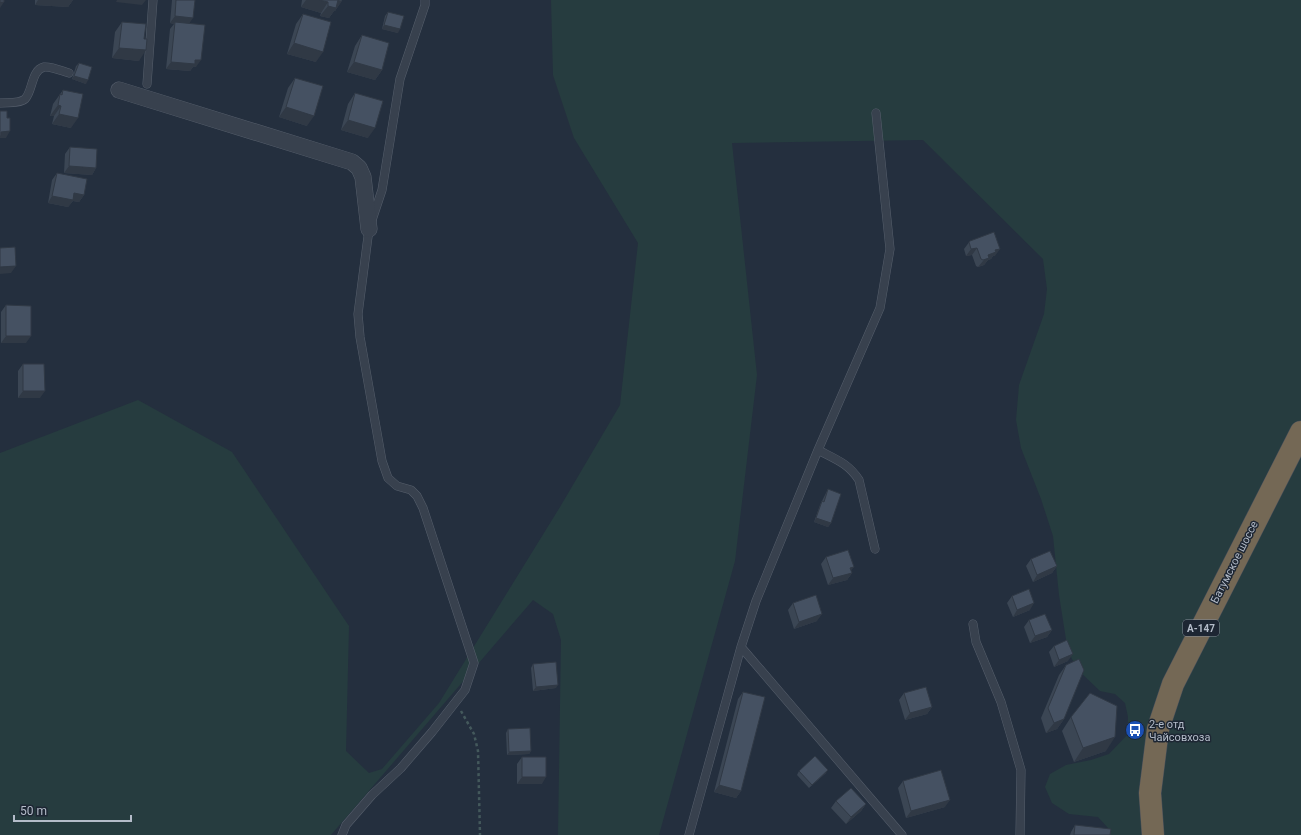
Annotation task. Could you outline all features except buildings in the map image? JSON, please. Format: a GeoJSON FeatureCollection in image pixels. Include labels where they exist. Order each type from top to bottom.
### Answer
{"type":"FeatureCollection","features":[{"type":"Feature","properties":{"kind":"highway","name":"Батумское шоссе"},"geometry":{"type":"LineString","coordinates":[[1153,835],[1150,793],[1158,729],[1173,684],[1301,432]]}},
{"type":"Feature","properties":{"kind":"street"},"geometry":{"type":"LineString","coordinates":[[119,90],[352,162],[359,168],[363,176],[369,229]]}},
{"type":"Feature","properties":{"kind":"lane"},"geometry":{"type":"LineString","coordinates":[[147,84],[153,0]]}},
{"type":"Feature","properties":{"kind":"lane"},"geometry":{"type":"LineString","coordinates":[[342,835],[346,825],[372,795],[401,768],[456,701],[464,690],[474,663],[423,508],[417,496],[411,490],[397,486],[388,478],[382,461],[360,337],[358,314],[369,229],[382,190],[400,79],[425,4],[425,0]]}},
{"type":"Feature","properties":{"kind":"lane"},"geometry":{"type":"LineString","coordinates":[[0,103],[24,100],[29,93],[36,74],[40,69],[45,67],[69,73]]}},
{"type":"Feature","properties":{"kind":"lane"},"geometry":{"type":"LineString","coordinates":[[689,835],[741,647],[756,601],[818,450],[880,308],[890,249],[876,113]]}},
{"type":"Feature","properties":{"kind":"lane"},"geometry":{"type":"LineString","coordinates":[[818,450],[844,463],[854,472],[859,480],[875,549]]}},
{"type":"Feature","properties":{"kind":"lane"},"geometry":{"type":"LineString","coordinates":[[973,624],[976,642],[1001,702],[1021,770],[1020,835]]}},
{"type":"Feature","properties":{"kind":"lane"},"geometry":{"type":"LineString","coordinates":[[741,647],[902,835]]}},
{"type":"Feature","properties":{"kind":"path"},"geometry":{"type":"LineString","coordinates":[[456,701],[474,734],[478,751],[480,835]]}},
{"type":"Feature","properties":{"kind":"green space"},"geometry":{"type":"Polygon","coordinates":[[[551,0],[1301,0],[1301,835],[1108,835],[1108,828],[1098,817],[1069,814],[1052,803],[1045,787],[1050,774],[1066,765],[1091,760],[1109,754],[1128,734],[1128,717],[1125,703],[1115,694],[1100,691],[1079,671],[1068,652],[1059,595],[1053,536],[1041,499],[1021,448],[1016,420],[1019,385],[1044,314],[1047,289],[1043,259],[923,140],[732,143],[757,375],[735,561],[659,835],[558,835],[561,640],[553,614],[533,600],[331,835],[0,835],[0,453],[138,400],[232,452],[349,626],[346,751],[369,773],[382,769],[439,703],[560,507],[620,405],[638,243],[574,138],[553,75],[551,0]]]}},
{"type":"Feature","properties":{"kind":"place","name":"2-е отд Чайсовхоза"},"geometry":{"type":"Point","coordinates":[1135,730]}}]}
